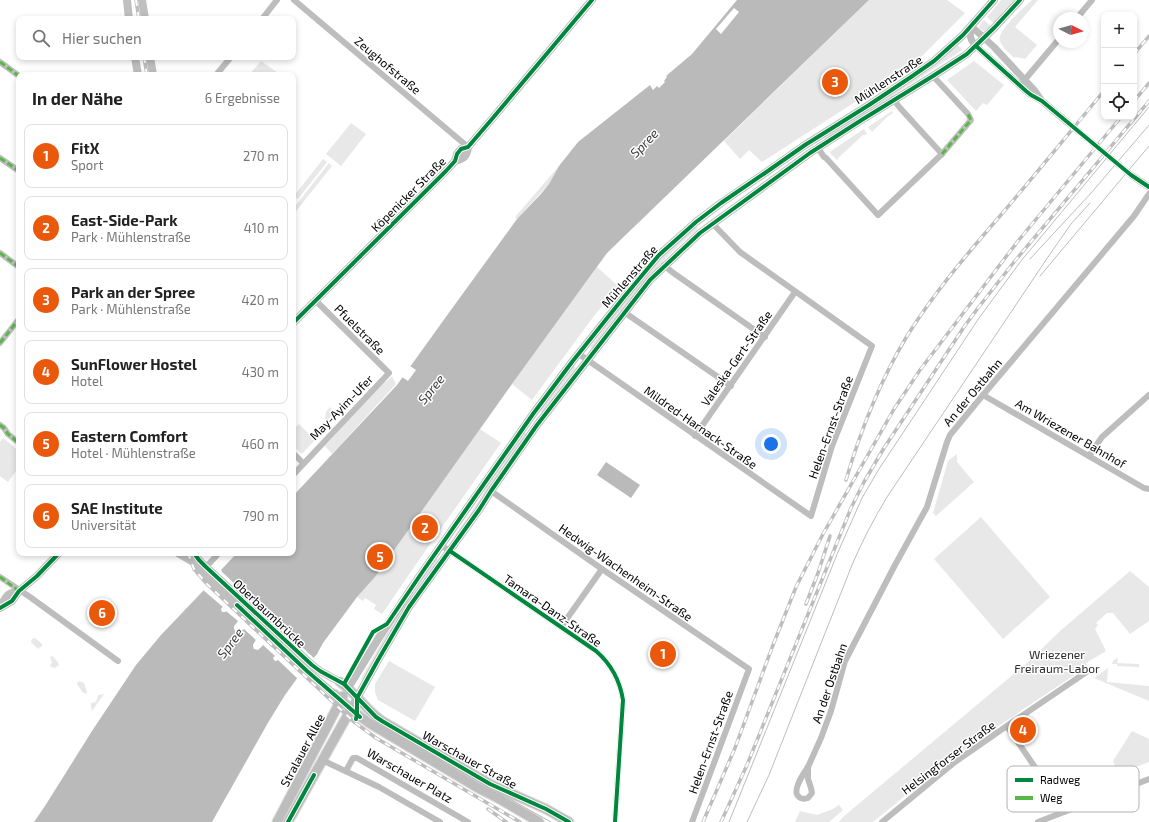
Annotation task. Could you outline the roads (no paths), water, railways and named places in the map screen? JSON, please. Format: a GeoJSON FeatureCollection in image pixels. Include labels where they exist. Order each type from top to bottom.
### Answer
{"type":"FeatureCollection","features":[{"type":"Feature","properties":{"kind":"main road"},"geometry":{"type":"LineString","coordinates":[[126,0],[129,16]]}},
{"type":"Feature","properties":{"kind":"main road"},"geometry":{"type":"LineString","coordinates":[[142,0],[145,16]]}},
{"type":"Feature","properties":{"kind":"main road","name":"Mühlenstraße"},"geometry":{"type":"LineString","coordinates":[[348,688],[387,624],[423,570],[534,414],[628,291],[655,260],[706,214],[813,139],[869,105],[923,69],[945,52],[994,0]]}},
{"type":"Feature","properties":{"kind":"main road","name":"Mühlenstraße"},"geometry":{"type":"LineString","coordinates":[[351,709],[406,612],[480,510],[491,491],[533,430],[650,280],[700,233],[818,148],[967,54],[1020,0]]}},
{"type":"Feature","properties":{"kind":"main road","name":"Köpenicker Straße"},"geometry":{"type":"LineString","coordinates":[[296,320],[455,161],[457,154],[461,149],[468,147],[589,1]]}},
{"type":"Feature","properties":{"kind":"main road"},"geometry":{"type":"LineString","coordinates":[[136,60],[138,72]]}},
{"type":"Feature","properties":{"kind":"main road"},"geometry":{"type":"LineString","coordinates":[[150,60],[152,72]]}},
{"type":"Feature","properties":{"kind":"main road"},"geometry":{"type":"LineString","coordinates":[[813,139],[818,148]]}},
{"type":"Feature","properties":{"kind":"main road"},"geometry":{"type":"LineString","coordinates":[[706,214],[713,224]]}},
{"type":"Feature","properties":{"kind":"main road"},"geometry":{"type":"LineString","coordinates":[[0,607],[14,599],[19,590],[37,576],[56,556]]}},
{"type":"Feature","properties":{"kind":"main road"},"geometry":{"type":"LineString","coordinates":[[181,556],[192,560],[204,570]]}},
{"type":"Feature","properties":{"kind":"main road"},"geometry":{"type":"LineString","coordinates":[[196,556],[204,570]]}},
{"type":"Feature","properties":{"kind":"main road","name":"Oberbaumbrücke"},"geometry":{"type":"LineString","coordinates":[[204,570],[310,668]]}},
{"type":"Feature","properties":{"kind":"main road"},"geometry":{"type":"LineString","coordinates":[[310,668],[320,671],[340,682]]}},
{"type":"Feature","properties":{"kind":"main road"},"geometry":{"type":"LineString","coordinates":[[310,668],[334,694]]}},
{"type":"Feature","properties":{"kind":"main road","name":"Warschauer Straße"},"geometry":{"type":"LineString","coordinates":[[340,682],[382,721],[490,784],[546,809],[569,822]]}},
{"type":"Feature","properties":{"kind":"main road","name":"Stralauer Allee"},"geometry":{"type":"LineString","coordinates":[[278,822],[348,688]]}},
{"type":"Feature","properties":{"kind":"main road","name":"Warschauer Straße"},"geometry":{"type":"LineString","coordinates":[[334,694],[365,720],[408,745],[420,754],[539,822]]}},
{"type":"Feature","properties":{"kind":"main road","name":"Stralauer Allee"},"geometry":{"type":"LineString","coordinates":[[288,822],[351,709]]}},
{"type":"Feature","properties":{"kind":"street"},"geometry":{"type":"LineString","coordinates":[[264,16],[277,0]]}},
{"type":"Feature","properties":{"kind":"street","name":"Zeughofstraße"},"geometry":{"type":"LineString","coordinates":[[294,0],[468,147]]}},
{"type":"Feature","properties":{"kind":"street"},"geometry":{"type":"LineString","coordinates":[[1082,12],[1092,0]]}},
{"type":"Feature","properties":{"kind":"street"},"geometry":{"type":"LineString","coordinates":[[971,26],[994,47],[1031,95],[1042,100],[1067,122]]}},
{"type":"Feature","properties":{"kind":"street"},"geometry":{"type":"LineString","coordinates":[[971,26],[971,41],[1022,83]]}},
{"type":"Feature","properties":{"kind":"street"},"geometry":{"type":"LineString","coordinates":[[1022,83],[1053,46]]}},
{"type":"Feature","properties":{"kind":"street"},"geometry":{"type":"LineString","coordinates":[[218,72],[228,60]]}},
{"type":"Feature","properties":{"kind":"street"},"geometry":{"type":"LineString","coordinates":[[0,62],[16,74]]}},
{"type":"Feature","properties":{"kind":"street"},"geometry":{"type":"LineString","coordinates":[[818,148],[824,157],[878,215],[942,154],[971,120],[968,114],[933,76]]}},
{"type":"Feature","properties":{"kind":"street"},"geometry":{"type":"LineString","coordinates":[[894,99],[900,109],[942,154]]}},
{"type":"Feature","properties":{"kind":"street"},"geometry":{"type":"LineString","coordinates":[[0,158],[16,169]]}},
{"type":"Feature","properties":{"kind":"street"},"geometry":{"type":"LineString","coordinates":[[1131,175],[1149,187]]}},
{"type":"Feature","properties":{"kind":"street","name":"An der Ostbahn"},"geometry":{"type":"LineString","coordinates":[[808,767],[808,779],[812,793],[808,798],[803,799],[798,797],[796,789],[808,767],[827,723],[845,661],[894,565],[927,507],[950,435],[1134,216],[1149,194]]}},
{"type":"Feature","properties":{"kind":"street"},"geometry":{"type":"LineString","coordinates":[[713,224],[740,252],[795,292]]}},
{"type":"Feature","properties":{"kind":"street"},"geometry":{"type":"LineString","coordinates":[[0,253],[16,265]]}},
{"type":"Feature","properties":{"kind":"street"},"geometry":{"type":"LineString","coordinates":[[664,266],[765,337]]}},
{"type":"Feature","properties":{"kind":"street","name":"Valeska-Gert-Straße"},"geometry":{"type":"LineString","coordinates":[[695,436],[795,292]]}},
{"type":"Feature","properties":{"kind":"street","name":"Helen-Ernst-Straße"},"geometry":{"type":"LineString","coordinates":[[795,292],[872,346],[832,446],[811,516]]}},
{"type":"Feature","properties":{"kind":"street","name":"Pfuelstraße"},"geometry":{"type":"LineString","coordinates":[[316,301],[331,314],[389,373]]}},
{"type":"Feature","properties":{"kind":"street"},"geometry":{"type":"LineString","coordinates":[[624,312],[730,386]]}},
{"type":"Feature","properties":{"kind":"street"},"geometry":{"type":"LineString","coordinates":[[0,343],[16,323]]}},
{"type":"Feature","properties":{"kind":"street","name":"Mildred-Harnack-Straße"},"geometry":{"type":"LineString","coordinates":[[579,354],[811,516]]}},
{"type":"Feature","properties":{"kind":"street","name":"May-Ayim-Ufer"},"geometry":{"type":"LineString","coordinates":[[296,471],[389,373]]}},
{"type":"Feature","properties":{"kind":"street","name":"Am Wriezener Bahnhof"},"geometry":{"type":"LineString","coordinates":[[983,395],[1144,488],[1149,489]]}},
{"type":"Feature","properties":{"kind":"street"},"geometry":{"type":"LineString","coordinates":[[1089,456],[1102,437],[1149,395]]}},
{"type":"Feature","properties":{"kind":"street"},"geometry":{"type":"LineString","coordinates":[[0,425],[16,441]]}},
{"type":"Feature","properties":{"kind":"street"},"geometry":{"type":"LineString","coordinates":[[296,456],[303,463]]}},
{"type":"Feature","properties":{"kind":"street","name":"Hedwig-Wachenheim-Straße"},"geometry":{"type":"LineString","coordinates":[[491,491],[749,669]]}},
{"type":"Feature","properties":{"kind":"street","name":"Tamara-Danz-Straße"},"geometry":{"type":"LineString","coordinates":[[441,545],[599,653],[612,669],[621,688],[623,700],[615,822]]}},
{"type":"Feature","properties":{"kind":"street"},"geometry":{"type":"LineString","coordinates":[[204,570],[216,556]]}},
{"type":"Feature","properties":{"kind":"street"},"geometry":{"type":"LineString","coordinates":[[561,627],[602,569]]}},
{"type":"Feature","properties":{"kind":"street"},"geometry":{"type":"LineString","coordinates":[[0,578],[118,661]]}},
{"type":"Feature","properties":{"kind":"street","name":"Helen-Ernst-Straße"},"geometry":{"type":"LineString","coordinates":[[692,822],[749,669]]}},
{"type":"Feature","properties":{"kind":"street","name":"Helsingforser Straße"},"geometry":{"type":"LineString","coordinates":[[882,822],[955,762],[1088,672]]}},
{"type":"Feature","properties":{"kind":"street"},"geometry":{"type":"LineString","coordinates":[[1007,726],[1035,766]]}},
{"type":"Feature","properties":{"kind":"street","name":"Warschauer Platz"},"geometry":{"type":"LineString","coordinates":[[346,771],[353,758],[357,758],[468,822]]}},
{"type":"Feature","properties":{"kind":"street"},"geometry":{"type":"LineString","coordinates":[[322,760],[379,787],[440,822]]}},
{"type":"Feature","properties":{"kind":"street"},"geometry":{"type":"LineString","coordinates":[[1139,782],[1149,778]]}},
{"type":"Feature","properties":{"kind":"street"},"geometry":{"type":"LineString","coordinates":[[1038,822],[1064,812]]}},
{"type":"Feature","properties":{"kind":"water","name":"Spree"},"geometry":{"type":"Polygon","coordinates":[[[737,0],[869,0],[607,253],[375,577],[357,597],[323,643],[317,654],[285,695],[212,822],[34,822],[136,665],[161,635],[222,571],[221,570],[234,556],[296,556],[296,493],[397,385],[517,219],[549,184],[559,166],[578,142],[650,85],[653,90],[657,86],[659,88],[665,82],[666,76],[692,54],[737,0]],[[241,589],[221,609],[225,612],[244,592],[244,589],[241,589]],[[261,603],[255,604],[234,626],[235,631],[240,632],[261,609],[261,603]],[[275,621],[256,640],[253,645],[254,649],[260,648],[280,627],[280,621],[275,621]],[[293,638],[275,656],[274,660],[276,661],[295,641],[295,638],[293,638]]]}},
{"type":"Feature","properties":{"kind":"water"},"geometry":{"type":"Polygon","coordinates":[[[606,462],[640,485],[631,498],[597,475],[606,462]]]}},
{"type":"Feature","properties":{"kind":"tunnel"},"geometry":{"type":"LineString","coordinates":[[1067,122],[1131,175]]}},
{"type":"Feature","properties":{"kind":"tram line"},"geometry":{"type":"LineString","coordinates":[[729,822],[838,552],[862,498],[879,469],[979,318],[1021,261],[1149,107]]}},
{"type":"Feature","properties":{"kind":"tram line"},"geometry":{"type":"LineString","coordinates":[[1030,259],[1092,192],[1149,125]]}},
{"type":"Feature","properties":{"kind":"tram line"},"geometry":{"type":"LineString","coordinates":[[1040,276],[1149,146]]}},
{"type":"Feature","properties":{"kind":"tram line"},"geometry":{"type":"LineString","coordinates":[[747,822],[769,775],[852,565],[877,514],[1048,257],[1071,224],[1090,203]]}},
{"type":"Feature","properties":{"kind":"tram line"},"geometry":{"type":"LineString","coordinates":[[428,753],[551,822]]}},
{"type":"Feature","properties":{"kind":"railway"},"geometry":{"type":"LineString","coordinates":[[136,0],[139,16]]}},
{"type":"Feature","properties":{"kind":"railway"},"geometry":{"type":"LineString","coordinates":[[1137,50],[1149,36]]}},
{"type":"Feature","properties":{"kind":"railway"},"geometry":{"type":"LineString","coordinates":[[144,60],[146,72]]}},
{"type":"Feature","properties":{"kind":"railway"},"geometry":{"type":"LineString","coordinates":[[1137,97],[1149,83]]}},
{"type":"Feature","properties":{"kind":"railway"},"geometry":{"type":"LineString","coordinates":[[846,480],[858,442],[872,406],[888,370],[917,320],[963,259],[1101,95]]}},
{"type":"Feature","properties":{"kind":"railway"},"geometry":{"type":"LineString","coordinates":[[721,822],[747,765],[851,508],[884,448],[978,308],[1014,262],[1149,101]]}},
{"type":"Feature","properties":{"kind":"railway"},"geometry":{"type":"LineString","coordinates":[[703,822],[735,748],[796,587],[823,534],[894,409],[920,370],[1018,241],[1119,120]]}},
{"type":"Feature","properties":{"kind":"railway"},"geometry":{"type":"LineString","coordinates":[[806,604],[830,536]]}},
{"type":"Feature","properties":{"kind":"railway"},"geometry":{"type":"LineString","coordinates":[[189,556],[194,569],[207,584],[353,721],[376,738],[520,822]]}},
{"type":"Feature","properties":{"kind":"railway"},"geometry":{"type":"LineString","coordinates":[[488,809],[506,822]]}},
{"type":"Feature","properties":{"kind":"place","name":"Park an der Spree"},"geometry":{"type":"Point","coordinates":[835,82]}},
{"type":"Feature","properties":{"kind":"place","name":"East-Side-Park"},"geometry":{"type":"Point","coordinates":[425,528]}},
{"type":"Feature","properties":{"kind":"place","name":"Eastern Comfort"},"geometry":{"type":"Point","coordinates":[380,557]}},
{"type":"Feature","properties":{"kind":"place","name":"SAE Institute"},"geometry":{"type":"Point","coordinates":[102,613]}},
{"type":"Feature","properties":{"kind":"place","name":"FitX"},"geometry":{"type":"Point","coordinates":[663,654]}},
{"type":"Feature","properties":{"kind":"place","name":"SunFlower Hostel"},"geometry":{"type":"Point","coordinates":[1023,730]}},
{"type":"Feature","properties":{"kind":"park label","name":"Wriezener Freiraum-Labor"},"geometry":{"type":"Point","coordinates":[1057,661]}}]}
